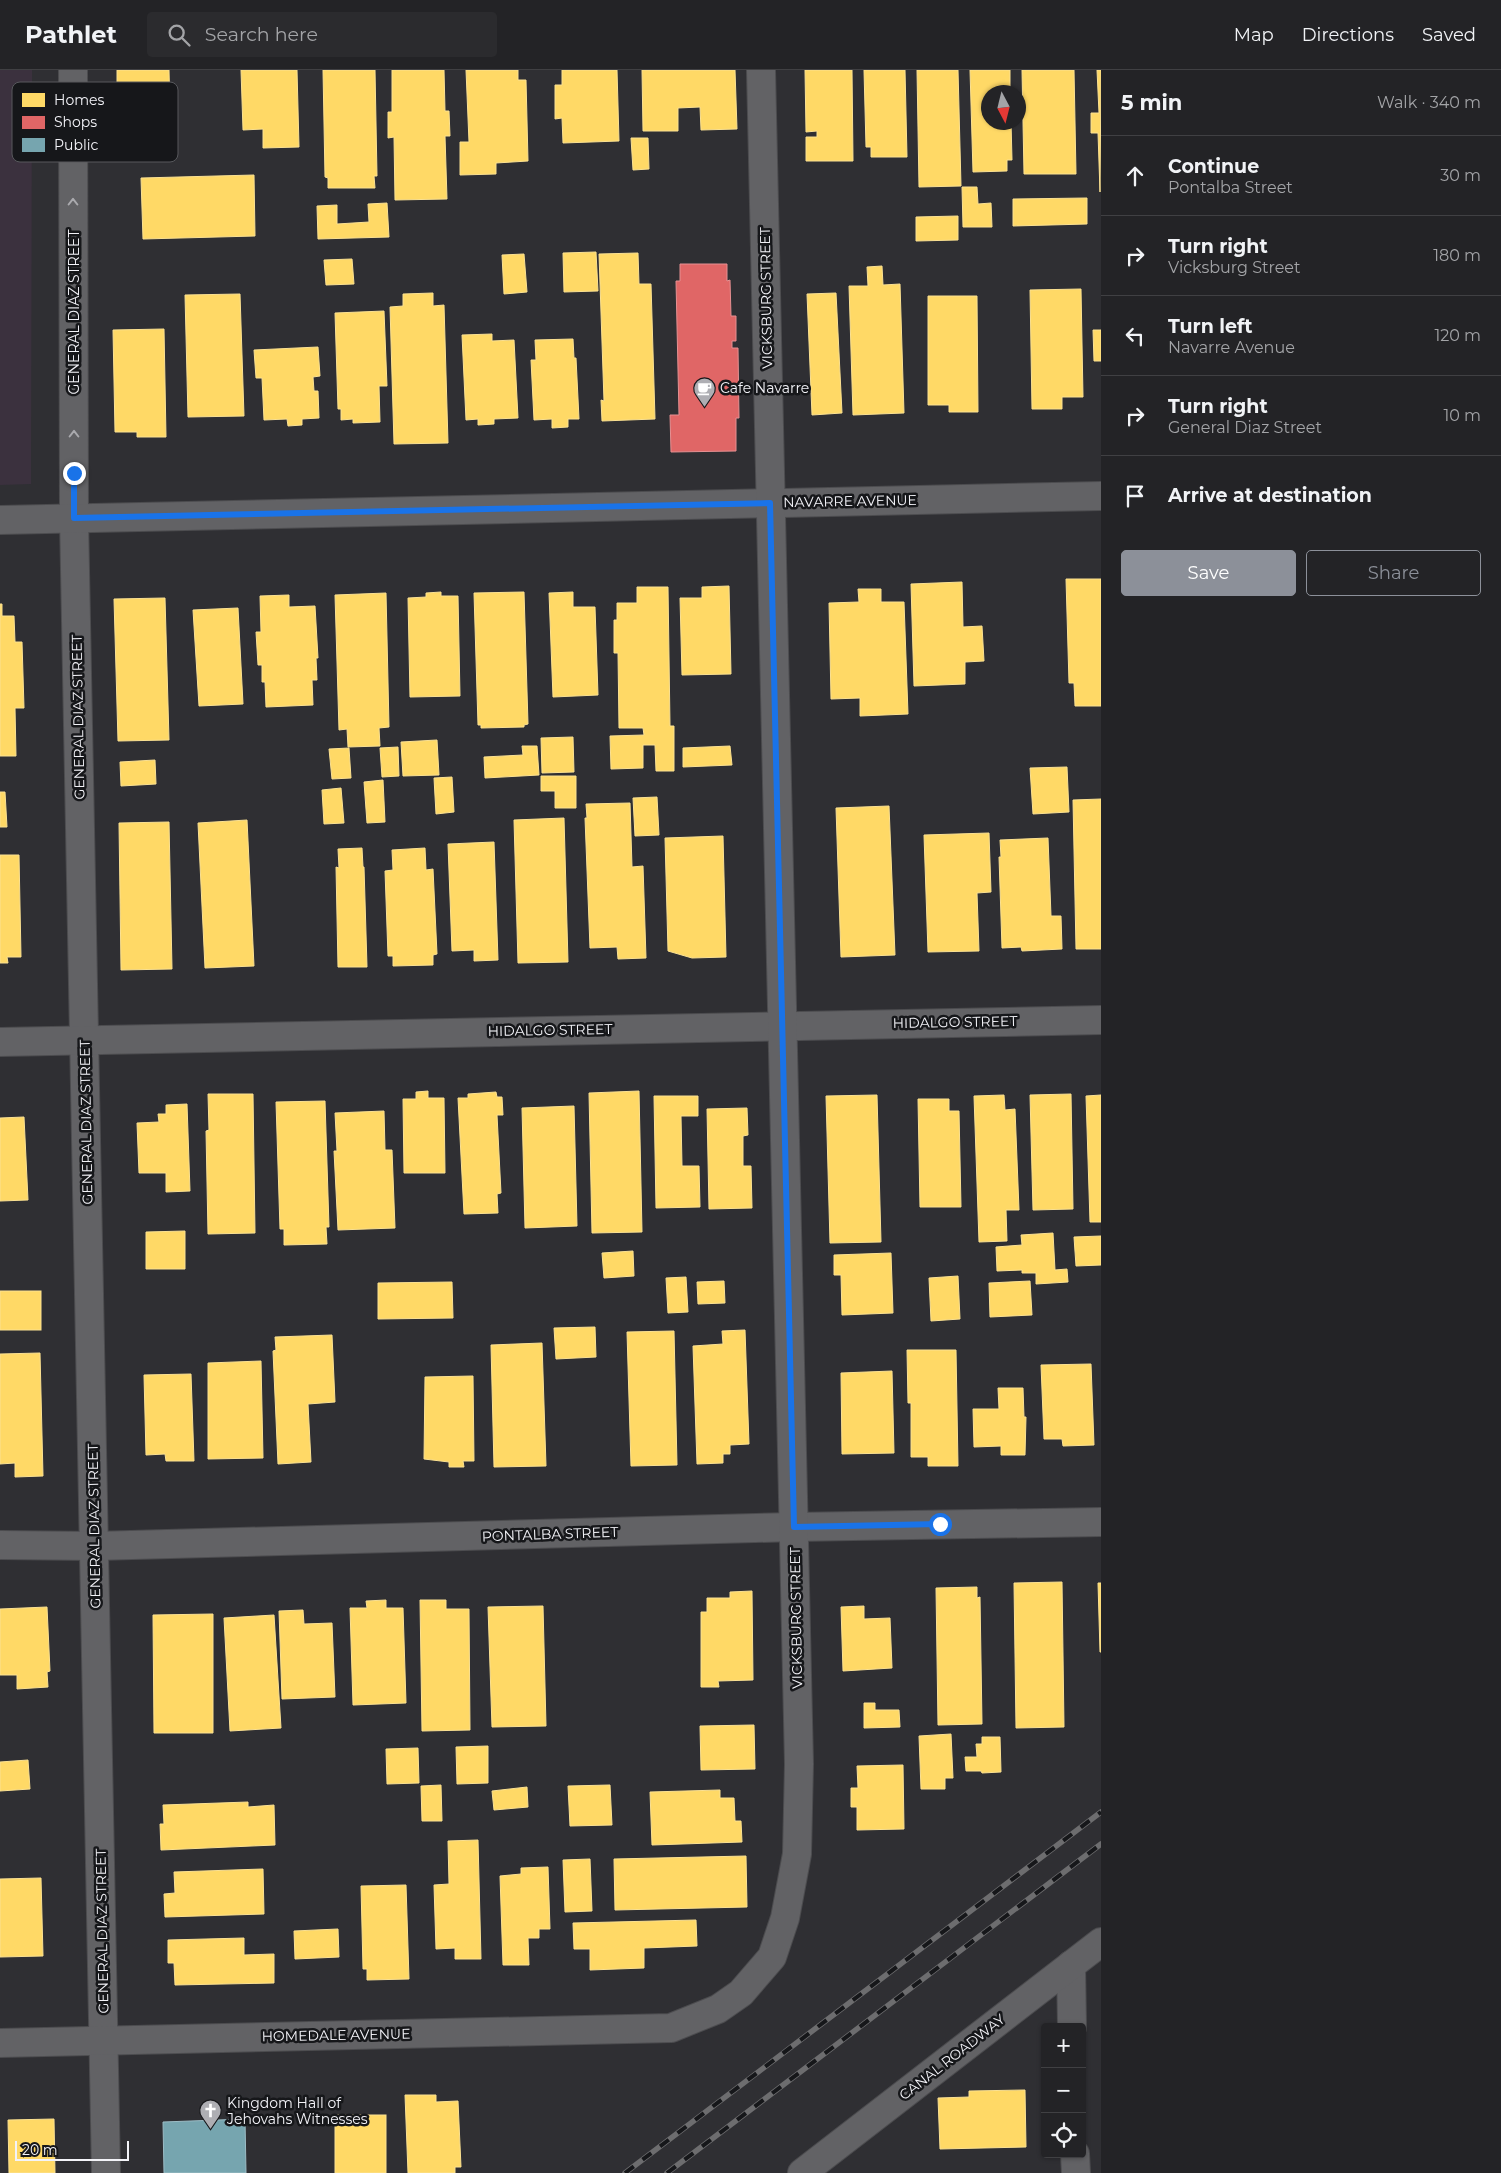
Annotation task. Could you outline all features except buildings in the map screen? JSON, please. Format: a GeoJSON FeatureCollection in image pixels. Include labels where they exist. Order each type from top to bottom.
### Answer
{"type":"FeatureCollection","features":[{"type":"Feature","properties":{"kind":"street","name":"VICKSBURG STREET"},"geometry":{"type":"LineString","coordinates":[[671,2028],[718,2009],[741,1993],[772,1957],[785,1918],[797,1854],[800,1764],[761,70]]}},
{"type":"Feature","properties":{"kind":"street","name":"GENERAL DIAZ STREET"},"geometry":{"type":"LineString","coordinates":[[73,162],[74,518],[106,2173]]}},
{"type":"Feature","properties":{"kind":"street","name":"NAVARRE AVENUE"},"geometry":{"type":"LineString","coordinates":[[0,520],[1101,496]]}},
{"type":"Feature","properties":{"kind":"street","name":"HIDALGO STREET"},"geometry":{"type":"LineString","coordinates":[[0,1042],[1101,1020]]}},
{"type":"Feature","properties":{"kind":"street","name":"PONTALBA STREET"},"geometry":{"type":"LineString","coordinates":[[0,1546],[94,1546],[794,1527],[1101,1522]]}},
{"type":"Feature","properties":{"kind":"street","name":"CANAL ROADWAY"},"geometry":{"type":"LineString","coordinates":[[802,2173],[1101,1942]]}},
{"type":"Feature","properties":{"kind":"street"},"geometry":{"type":"LineString","coordinates":[[1071,1965],[1072,2023]]}},
{"type":"Feature","properties":{"kind":"street","name":"HOMEDALE AVENUE"},"geometry":{"type":"LineString","coordinates":[[0,2043],[671,2028]]}},
{"type":"Feature","properties":{"kind":"street"},"geometry":{"type":"LineString","coordinates":[[1075,2158],[1076,2173]]}},
{"type":"Feature","properties":{"kind":"shaded area"},"geometry":{"type":"Polygon","coordinates":[[[0,70],[32,70],[32,82],[12,82],[12,162],[32,162],[31,484],[0,485],[0,70]]]}},
{"type":"Feature","properties":{"kind":"railway"},"geometry":{"type":"LineString","coordinates":[[625,2173],[1101,1812]]}},
{"type":"Feature","properties":{"kind":"railway"},"geometry":{"type":"LineString","coordinates":[[667,2173],[1101,1844]]}},
{"type":"Feature","properties":{"kind":"place","name":"Cafe Navarre"},"geometry":{"type":"Point","coordinates":[704,407]}},
{"type":"Feature","properties":{"kind":"place","name":"Kingdom Hall of Jehovahs Witnesses"},"geometry":{"type":"Point","coordinates":[211,2130]}},
{"type":"Feature","properties":{"kind":"route"},"geometry":{"type":"LineString","coordinates":[[74,473],[74,518],[770,503],[794,1527],[940,1524]]}}]}
